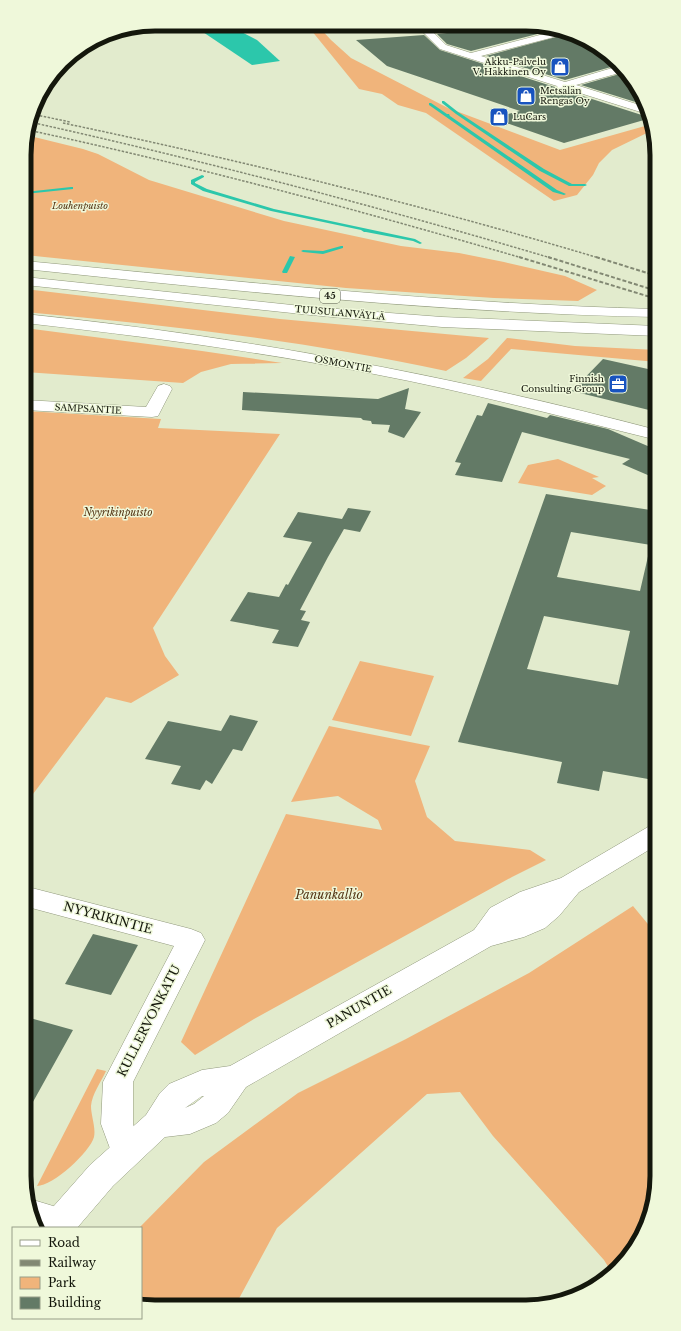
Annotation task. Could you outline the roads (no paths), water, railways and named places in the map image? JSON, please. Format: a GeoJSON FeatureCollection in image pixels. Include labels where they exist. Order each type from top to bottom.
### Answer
{"type":"FeatureCollection","features":[{"type":"Feature","properties":{"kind":"main road"},"geometry":{"type":"LineString","coordinates":[[427,31],[443,47],[562,86],[641,109]]}},
{"type":"Feature","properties":{"kind":"main road"},"geometry":{"type":"LineString","coordinates":[[469,56],[554,34]]}},
{"type":"Feature","properties":{"kind":"main road"},"geometry":{"type":"LineString","coordinates":[[562,86],[616,70]]}},
{"type":"Feature","properties":{"kind":"main road","name":"TUUSULANVÄYLÄ"},"geometry":{"type":"LineString","coordinates":[[31,265],[322,295],[462,305],[650,312]]}},
{"type":"Feature","properties":{"kind":"main road","name":"TUUSULANVÄYLÄ"},"geometry":{"type":"LineString","coordinates":[[31,282],[304,310],[442,322],[650,331]]}},
{"type":"Feature","properties":{"kind":"main road","name":"OSMONTIE"},"geometry":{"type":"LineString","coordinates":[[31,319],[205,340],[339,363],[485,393],[650,433]]}},
{"type":"Feature","properties":{"kind":"main road"},"geometry":{"type":"LineString","coordinates":[[442,322],[599,342],[650,345]]}},
{"type":"Feature","properties":{"kind":"main road","name":"SAMPSANTIE"},"geometry":{"type":"LineString","coordinates":[[31,405],[152,412],[164,389]]}},
{"type":"Feature","properties":{"kind":"main road","name":"PANUNTIE"},"geometry":{"type":"LineString","coordinates":[[126,1152],[159,1124],[191,1120],[205,1113],[216,1104],[235,1078],[484,937],[517,930],[532,922],[543,915],[570,885],[650,837]]}},
{"type":"Feature","properties":{"kind":"main road","name":"NYYRIKINTIE"},"geometry":{"type":"LineString","coordinates":[[31,898],[191,940]]}},
{"type":"Feature","properties":{"kind":"main road","name":"KULLERVONKATU"},"geometry":{"type":"LineString","coordinates":[[126,1152],[117,1124],[118,1082],[191,940]]}},
{"type":"Feature","properties":{"kind":"main road"},"geometry":{"type":"LineString","coordinates":[[39,1218],[59,1226],[93,1183],[126,1152]]}},
{"type":"Feature","properties":{"kind":"water"},"geometry":{"type":"Polygon","coordinates":[[[201,31],[240,31],[257,40],[280,61],[252,65],[201,31]]]}},
{"type":"Feature","properties":{"kind":"waterway"},"geometry":{"type":"LineString","coordinates":[[443,102],[542,170],[571,185],[585,185]]}},
{"type":"Feature","properties":{"kind":"waterway"},"geometry":{"type":"LineString","coordinates":[[430,104],[446,115]]}},
{"type":"Feature","properties":{"kind":"waterway"},"geometry":{"type":"LineString","coordinates":[[446,115],[555,191],[564,194]]}},
{"type":"Feature","properties":{"kind":"waterway"},"geometry":{"type":"LineString","coordinates":[[202,176],[193,181],[193,184],[205,190],[273,210],[363,229],[364,231]]}},
{"type":"Feature","properties":{"kind":"waterway"},"geometry":{"type":"LineString","coordinates":[[31,192],[71,188]]}},
{"type":"Feature","properties":{"kind":"waterway"},"geometry":{"type":"LineString","coordinates":[[365,230],[415,240],[420,243]]}},
{"type":"Feature","properties":{"kind":"waterway"},"geometry":{"type":"LineString","coordinates":[[303,251],[323,253],[341,247]]}},
{"type":"Feature","properties":{"kind":"waterway"},"geometry":{"type":"LineString","coordinates":[[285,272],[292,257]]}},
{"type":"Feature","properties":{"kind":"railway"},"geometry":{"type":"LineString","coordinates":[[38,115],[70,122]]}},
{"type":"Feature","properties":{"kind":"railway"},"geometry":{"type":"LineString","coordinates":[[35,123],[227,169],[422,221],[551,258]]}},
{"type":"Feature","properties":{"kind":"railway"},"geometry":{"type":"LineString","coordinates":[[63,123],[265,168],[466,220],[599,258]]}},
{"type":"Feature","properties":{"kind":"railway"},"geometry":{"type":"LineString","coordinates":[[33,131],[153,158],[215,174],[400,223],[522,258]]}},
{"type":"Feature","properties":{"kind":"railway"},"geometry":{"type":"LineString","coordinates":[[519,257],[650,297]]}},
{"type":"Feature","properties":{"kind":"railway"},"geometry":{"type":"LineString","coordinates":[[548,257],[650,289]]}},
{"type":"Feature","properties":{"kind":"railway"},"geometry":{"type":"LineString","coordinates":[[596,257],[650,274]]}},
{"type":"Feature","properties":{"kind":"place","name":"Akku-Palvelu V. Häkkinen Oy"},"geometry":{"type":"Point","coordinates":[560,67]}},
{"type":"Feature","properties":{"kind":"place","name":"Metsälän Rengas Oy"},"geometry":{"type":"Point","coordinates":[526,96]}},
{"type":"Feature","properties":{"kind":"place","name":"LuCars"},"geometry":{"type":"Point","coordinates":[499,117]}},
{"type":"Feature","properties":{"kind":"place","name":"Finnish Consulting Group"},"geometry":{"type":"Point","coordinates":[618,384]}},
{"type":"Feature","properties":{"kind":"park label","name":"Louhenpuisto"},"geometry":{"type":"Point","coordinates":[80,206]}},
{"type":"Feature","properties":{"kind":"park label","name":"Nyyrikinpuisto"},"geometry":{"type":"Point","coordinates":[118,512]}},
{"type":"Feature","properties":{"kind":"park label","name":"Panunkallio"},"geometry":{"type":"Point","coordinates":[329,895]}}]}
